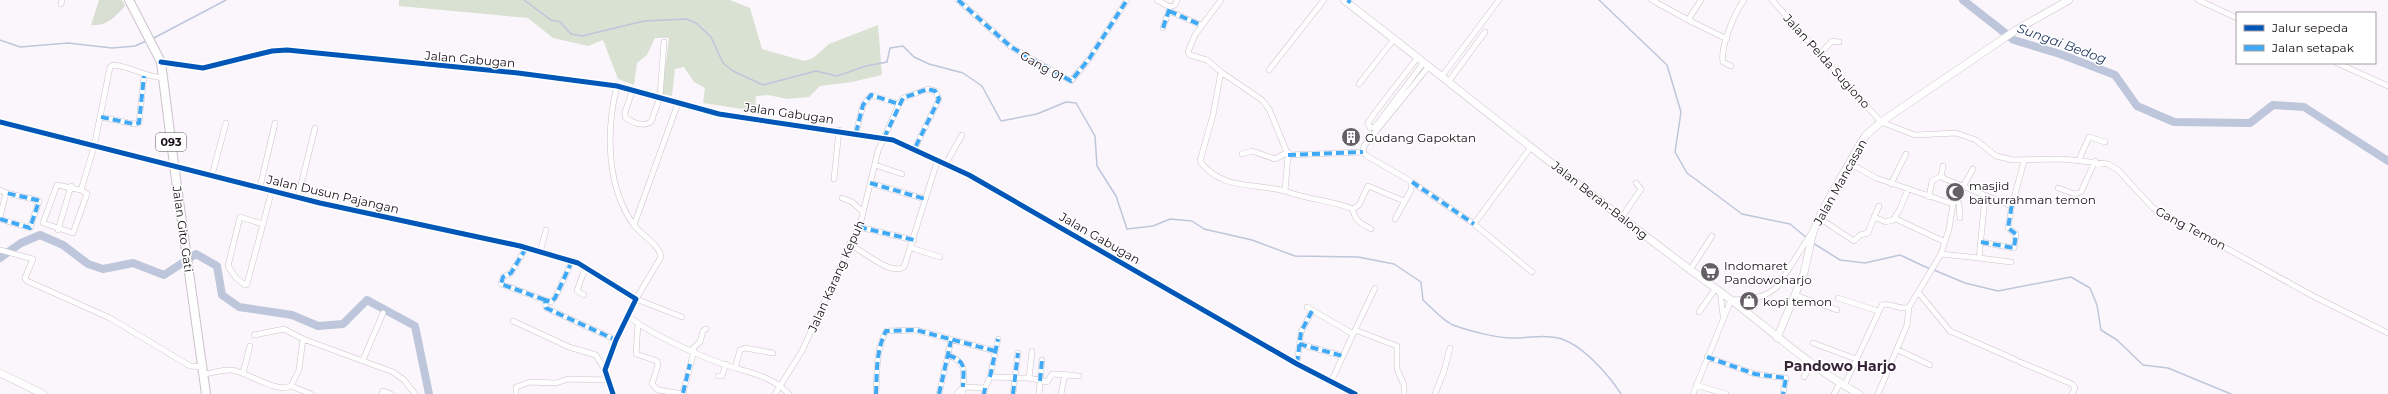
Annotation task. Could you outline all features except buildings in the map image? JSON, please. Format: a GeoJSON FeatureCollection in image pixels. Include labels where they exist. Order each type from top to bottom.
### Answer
{"type":"FeatureCollection","features":[{"type":"Feature","properties":{"kind":"main road","name":"Jalan Gito Gati"},"geometry":{"type":"LineString","coordinates":[[129,0],[162,62],[174,167],[204,370],[206,394]]}},
{"type":"Feature","properties":{"kind":"main road","name":"Jalan Mancasan"},"geometry":{"type":"LineString","coordinates":[[1777,338],[1795,295],[1808,258],[1813,232],[1819,218],[1866,135],[1881,122],[2016,30],[2069,0]]}},
{"type":"Feature","properties":{"kind":"main road","name":"Jalan Beran-Balong"},"geometry":{"type":"LineString","coordinates":[[1347,1],[1531,147],[1731,300],[1777,338],[1811,364],[1859,394]]}},
{"type":"Feature","properties":{"kind":"main road"},"geometry":{"type":"LineString","coordinates":[[0,373],[38,393]]}},
{"type":"Feature","properties":{"kind":"street","name":"Gang 01"},"geometry":{"type":"LineString","coordinates":[[958,0],[1011,47],[1071,81],[1089,59],[1127,0]]}},
{"type":"Feature","properties":{"kind":"street"},"geometry":{"type":"LineString","coordinates":[[1158,0],[1170,9],[1201,25]]}},
{"type":"Feature","properties":{"kind":"street"},"geometry":{"type":"LineString","coordinates":[[1163,28],[1170,9],[1175,5],[1177,0]]}},
{"type":"Feature","properties":{"kind":"street"},"geometry":{"type":"LineString","coordinates":[[1221,0],[1201,25],[1188,52],[1190,55],[1207,60],[1221,72],[1242,85],[1269,109],[1288,153],[1285,191]]}},
{"type":"Feature","properties":{"kind":"street"},"geometry":{"type":"LineString","coordinates":[[1269,70],[1324,0]]}},
{"type":"Feature","properties":{"kind":"street"},"geometry":{"type":"LineString","coordinates":[[1442,76],[1500,0]]}},
{"type":"Feature","properties":{"kind":"street"},"geometry":{"type":"LineString","coordinates":[[1652,0],[1727,39]]}},
{"type":"Feature","properties":{"kind":"street"},"geometry":{"type":"LineString","coordinates":[[1690,21],[1690,17],[1701,0]]}},
{"type":"Feature","properties":{"kind":"street"},"geometry":{"type":"LineString","coordinates":[[1731,66],[1722,61],[1732,23],[1744,0]]}},
{"type":"Feature","properties":{"kind":"street","name":"Jalan Pelda Sugiono"},"geometry":{"type":"LineString","coordinates":[[1772,0],[1821,53],[1881,122]]}},
{"type":"Feature","properties":{"kind":"street"},"geometry":{"type":"LineString","coordinates":[[2198,0],[2236,18]]}},
{"type":"Feature","properties":{"kind":"street"},"geometry":{"type":"LineString","coordinates":[[1449,81],[1485,32]]}},
{"type":"Feature","properties":{"kind":"street"},"geometry":{"type":"LineString","coordinates":[[1359,84],[1394,39]]}},
{"type":"Feature","properties":{"kind":"street"},"geometry":{"type":"LineString","coordinates":[[1821,53],[1832,41],[1839,42]]}},
{"type":"Feature","properties":{"kind":"street"},"geometry":{"type":"LineString","coordinates":[[633,89],[625,112],[625,117],[641,124],[651,122],[660,97],[664,42]]}},
{"type":"Feature","properties":{"kind":"street","name":"Jalan Gabugan"},"geometry":{"type":"LineString","coordinates":[[162,62],[203,68],[265,53],[287,50],[518,73],[633,89],[719,114],[839,130],[884,138],[970,175],[1297,364],[1355,394]]}},
{"type":"Feature","properties":{"kind":"street"},"geometry":{"type":"LineString","coordinates":[[1418,57],[1374,114],[1368,123],[1370,128],[1375,127],[1427,64]]}},
{"type":"Feature","properties":{"kind":"street"},"geometry":{"type":"LineString","coordinates":[[1363,152],[1364,146],[1427,64]]}},
{"type":"Feature","properties":{"kind":"street"},"geometry":{"type":"LineString","coordinates":[[2339,64],[2388,86]]}},
{"type":"Feature","properties":{"kind":"street"},"geometry":{"type":"LineString","coordinates":[[81,190],[94,147],[111,66],[133,68],[144,76],[163,78]]}},
{"type":"Feature","properties":{"kind":"street"},"geometry":{"type":"LineString","coordinates":[[1221,72],[1213,115],[1200,161],[1220,180],[1244,186],[1266,186],[1309,198],[1338,202],[1353,209]]}},
{"type":"Feature","properties":{"kind":"street"},"geometry":{"type":"LineString","coordinates":[[101,117],[137,124],[144,76]]}},
{"type":"Feature","properties":{"kind":"street"},"geometry":{"type":"LineString","coordinates":[[605,370],[616,340],[628,315],[661,257],[658,250],[634,225],[619,192],[612,157],[610,131],[617,86]]}},
{"type":"Feature","properties":{"kind":"street"},"geometry":{"type":"LineString","coordinates":[[856,133],[863,105],[871,95],[899,104],[903,98],[928,89],[939,95],[936,108],[914,150]]}},
{"type":"Feature","properties":{"kind":"street"},"geometry":{"type":"LineString","coordinates":[[634,225],[678,103]]}},
{"type":"Feature","properties":{"kind":"street","name":"Jalan Karang Kepuh"},"geometry":{"type":"LineString","coordinates":[[775,394],[802,351],[836,280],[849,244],[859,226],[875,165],[884,138],[899,104]]}},
{"type":"Feature","properties":{"kind":"street","name":"Jalan Dusun Pajangan"},"geometry":{"type":"LineString","coordinates":[[0,122],[174,167],[298,197],[526,248],[572,261],[636,299],[682,317]]}},
{"type":"Feature","properties":{"kind":"street","name":"Gang Temon"},"geometry":{"type":"LineString","coordinates":[[1881,122],[1915,135],[1956,133],[1976,140],[1996,156],[2024,160],[2095,161],[2108,164],[2118,170],[2153,208],[2313,296],[2388,333]]}},
{"type":"Feature","properties":{"kind":"street"},"geometry":{"type":"LineString","coordinates":[[212,175],[226,123]]}},
{"type":"Feature","properties":{"kind":"street"},"geometry":{"type":"LineString","coordinates":[[260,187],[275,123]]}},
{"type":"Feature","properties":{"kind":"street"},"geometry":{"type":"LineString","coordinates":[[298,197],[315,128]]}},
{"type":"Feature","properties":{"kind":"street"},"geometry":{"type":"LineString","coordinates":[[834,180],[839,130]]}},
{"type":"Feature","properties":{"kind":"street"},"geometry":{"type":"LineString","coordinates":[[945,165],[962,135]]}},
{"type":"Feature","properties":{"kind":"street"},"geometry":{"type":"LineString","coordinates":[[2079,160],[2088,138],[2105,142]]}},
{"type":"Feature","properties":{"kind":"street"},"geometry":{"type":"LineString","coordinates":[[1474,224],[1531,147]]}},
{"type":"Feature","properties":{"kind":"street"},"geometry":{"type":"LineString","coordinates":[[1242,154],[1252,151],[1275,159],[1288,153],[1363,152],[1367,156],[1412,182],[1474,224],[1532,272]]}},
{"type":"Feature","properties":{"kind":"street"},"geometry":{"type":"LineString","coordinates":[[1891,184],[1906,154]]}},
{"type":"Feature","properties":{"kind":"street"},"geometry":{"type":"LineString","coordinates":[[1981,242],[2014,248],[2016,234],[2008,228],[2012,204],[2024,160]]}},
{"type":"Feature","properties":{"kind":"street"},"geometry":{"type":"LineString","coordinates":[[2058,188],[2075,194],[2081,192],[2095,161]]}},
{"type":"Feature","properties":{"kind":"street"},"geometry":{"type":"LineString","coordinates":[[849,244],[882,265],[899,269],[904,268],[914,240],[925,198],[937,162]]}},
{"type":"Feature","properties":{"kind":"street"},"geometry":{"type":"LineString","coordinates":[[1849,163],[1891,184],[1953,204]]}},
{"type":"Feature","properties":{"kind":"street"},"geometry":{"type":"LineString","coordinates":[[875,165],[902,174]]}},
{"type":"Feature","properties":{"kind":"street"},"geometry":{"type":"LineString","coordinates":[[1941,176],[1943,166]]}},
{"type":"Feature","properties":{"kind":"street"},"geometry":{"type":"LineString","coordinates":[[1878,394],[1898,350],[1907,325],[1909,307],[1940,254],[1945,242],[1953,204],[1973,169]]}},
{"type":"Feature","properties":{"kind":"street"},"geometry":{"type":"LineString","coordinates":[[1929,197],[1932,181],[1934,178],[1941,176],[1986,197],[2007,205],[2012,204]]}},
{"type":"Feature","properties":{"kind":"street"},"geometry":{"type":"LineString","coordinates":[[1395,219],[1411,190],[1412,182]]}},
{"type":"Feature","properties":{"kind":"street"},"geometry":{"type":"LineString","coordinates":[[870,183],[925,198]]}},
{"type":"Feature","properties":{"kind":"street"},"geometry":{"type":"LineString","coordinates":[[1622,217],[1641,189],[1636,183]]}},
{"type":"Feature","properties":{"kind":"street"},"geometry":{"type":"LineString","coordinates":[[56,186],[70,186],[87,194],[73,233],[58,230],[43,224],[56,186]]}},
{"type":"Feature","properties":{"kind":"street"},"geometry":{"type":"LineString","coordinates":[[58,230],[70,186]]}},
{"type":"Feature","properties":{"kind":"street"},"geometry":{"type":"LineString","coordinates":[[1353,209],[1359,205],[1367,188],[1371,186],[1404,201]]}},
{"type":"Feature","properties":{"kind":"street"},"geometry":{"type":"LineString","coordinates":[[1893,220],[1900,209],[1908,189]]}},
{"type":"Feature","properties":{"kind":"street"},"geometry":{"type":"LineString","coordinates":[[0,190],[6,193],[39,201],[39,206],[30,228],[0,218],[6,193]]}},
{"type":"Feature","properties":{"kind":"street"},"geometry":{"type":"LineString","coordinates":[[263,224],[240,217],[228,266],[236,278],[245,285],[247,284],[263,224],[272,190]]}},
{"type":"Feature","properties":{"kind":"street"},"geometry":{"type":"LineString","coordinates":[[1979,258],[1986,197]]}},
{"type":"Feature","properties":{"kind":"street"},"geometry":{"type":"LineString","coordinates":[[842,198],[852,202],[863,212]]}},
{"type":"Feature","properties":{"kind":"street"},"geometry":{"type":"LineString","coordinates":[[1956,198],[1959,204],[1960,218]]}},
{"type":"Feature","properties":{"kind":"street"},"geometry":{"type":"LineString","coordinates":[[1819,218],[1854,241],[1860,235],[1868,233],[1879,206]]}},
{"type":"Feature","properties":{"kind":"street"},"geometry":{"type":"LineString","coordinates":[[1353,209],[1353,216],[1356,221],[1371,229]]}},
{"type":"Feature","properties":{"kind":"street"},"geometry":{"type":"LineString","coordinates":[[1874,217],[1886,222],[1893,220],[1945,242]]}},
{"type":"Feature","properties":{"kind":"street"},"geometry":{"type":"LineString","coordinates":[[859,226],[914,240]]}},
{"type":"Feature","properties":{"kind":"street"},"geometry":{"type":"LineString","coordinates":[[540,252],[546,230]]}},
{"type":"Feature","properties":{"kind":"street"},"geometry":{"type":"LineString","coordinates":[[1693,394],[1706,357],[1731,300],[1755,299],[1771,293],[1778,286],[1813,232]]}},
{"type":"Feature","properties":{"kind":"street"},"geometry":{"type":"LineString","coordinates":[[1690,270],[1712,236]]}},
{"type":"Feature","properties":{"kind":"street"},"geometry":{"type":"LineString","coordinates":[[526,248],[511,273],[503,277],[501,284],[551,302],[555,298],[572,261]]}},
{"type":"Feature","properties":{"kind":"street"},"geometry":{"type":"LineString","coordinates":[[911,248],[940,257]]}},
{"type":"Feature","properties":{"kind":"street"},"geometry":{"type":"LineString","coordinates":[[3,251],[33,259],[25,280],[110,318],[190,366],[204,370],[231,370],[243,373],[254,380],[286,389],[291,386],[299,370],[303,339]]}},
{"type":"Feature","properties":{"kind":"street"},"geometry":{"type":"LineString","coordinates":[[1940,254],[2012,262]]}},
{"type":"Feature","properties":{"kind":"street"},"geometry":{"type":"LineString","coordinates":[[584,295],[577,291],[585,268]]}},
{"type":"Feature","properties":{"kind":"street"},"geometry":{"type":"LineString","coordinates":[[1331,382],[1375,288]]}},
{"type":"Feature","properties":{"kind":"street"},"geometry":{"type":"LineString","coordinates":[[1699,312],[1718,290],[1723,304],[1723,318]]}},
{"type":"Feature","properties":{"kind":"street"},"geometry":{"type":"LineString","coordinates":[[1918,292],[1950,331],[2018,362],[2072,384],[2075,388],[2072,394]]}},
{"type":"Feature","properties":{"kind":"street"},"geometry":{"type":"LineString","coordinates":[[1795,295],[1837,310]]}},
{"type":"Feature","properties":{"kind":"street"},"geometry":{"type":"LineString","coordinates":[[1838,298],[1878,311]]}},
{"type":"Feature","properties":{"kind":"street"},"geometry":{"type":"LineString","coordinates":[[545,300],[545,304],[550,311],[616,340]]}},
{"type":"Feature","properties":{"kind":"street"},"geometry":{"type":"LineString","coordinates":[[1834,394],[1842,384],[1856,359],[1878,311],[1886,304],[1903,309],[1909,307]]}},
{"type":"Feature","properties":{"kind":"street"},"geometry":{"type":"LineString","coordinates":[[1306,307],[1354,332],[1397,347],[1397,369],[1404,385],[1404,394]]}},
{"type":"Feature","properties":{"kind":"street"},"geometry":{"type":"LineString","coordinates":[[1297,364],[1301,332],[1312,310]]}},
{"type":"Feature","properties":{"kind":"street"},"geometry":{"type":"LineString","coordinates":[[363,360],[383,313]]}},
{"type":"Feature","properties":{"kind":"street"},"geometry":{"type":"LineString","coordinates":[[628,315],[638,324],[693,350],[735,368],[769,378],[789,394]]}},
{"type":"Feature","properties":{"kind":"street"},"geometry":{"type":"LineString","coordinates":[[513,321],[569,346],[596,355],[605,370],[613,394]]}},
{"type":"Feature","properties":{"kind":"street"},"geometry":{"type":"LineString","coordinates":[[638,324],[636,354],[657,361],[658,365],[652,384],[658,390],[683,394],[693,350],[700,342],[703,331],[706,329]]}},
{"type":"Feature","properties":{"kind":"street"},"geometry":{"type":"LineString","coordinates":[[254,335],[284,329],[303,339],[394,372],[404,380],[416,394]]}},
{"type":"Feature","properties":{"kind":"street"},"geometry":{"type":"LineString","coordinates":[[876,394],[881,342],[886,331],[916,330],[951,341],[995,351]]}},
{"type":"Feature","properties":{"kind":"street"},"geometry":{"type":"LineString","coordinates":[[984,394],[990,377],[998,338]]}},
{"type":"Feature","properties":{"kind":"street"},"geometry":{"type":"LineString","coordinates":[[939,394],[951,341]]}},
{"type":"Feature","properties":{"kind":"street"},"geometry":{"type":"LineString","coordinates":[[1299,344],[1343,356]]}},
{"type":"Feature","properties":{"kind":"street"},"geometry":{"type":"LineString","coordinates":[[1813,344],[1856,359]]}},
{"type":"Feature","properties":{"kind":"street"},"geometry":{"type":"LineString","coordinates":[[243,373],[250,346]]}},
{"type":"Feature","properties":{"kind":"street"},"geometry":{"type":"LineString","coordinates":[[735,368],[740,350],[745,348],[772,353]]}},
{"type":"Feature","properties":{"kind":"street"},"geometry":{"type":"LineString","coordinates":[[1435,394],[1444,371],[1450,348]]}},
{"type":"Feature","properties":{"kind":"street"},"geometry":{"type":"LineString","coordinates":[[1898,350],[1930,365]]}},
{"type":"Feature","properties":{"kind":"street"},"geometry":{"type":"LineString","coordinates":[[1029,378],[1032,351]]}},
{"type":"Feature","properties":{"kind":"street"},"geometry":{"type":"LineString","coordinates":[[1013,394],[1018,353]]}},
{"type":"Feature","properties":{"kind":"street"},"geometry":{"type":"LineString","coordinates":[[948,355],[959,359],[963,367],[963,394]]}},
{"type":"Feature","properties":{"kind":"street"},"geometry":{"type":"LineString","coordinates":[[1706,357],[1751,373],[1786,378],[1783,394]]}},
{"type":"Feature","properties":{"kind":"street"},"geometry":{"type":"LineString","coordinates":[[1039,394],[1042,360]]}},
{"type":"Feature","properties":{"kind":"street"},"geometry":{"type":"LineString","coordinates":[[718,376],[722,376],[726,364]]}},
{"type":"Feature","properties":{"kind":"street"},"geometry":{"type":"LineString","coordinates":[[1804,377],[1811,364]]}},
{"type":"Feature","properties":{"kind":"street"},"geometry":{"type":"LineString","coordinates":[[990,377],[1029,378],[1046,382],[1052,374],[1080,376]]}},
{"type":"Feature","properties":{"kind":"street"},"geometry":{"type":"LineString","coordinates":[[1061,394],[1065,374]]}},
{"type":"Feature","properties":{"kind":"street"},"geometry":{"type":"LineString","coordinates":[[516,394],[516,387],[530,382],[549,384],[574,378],[609,380]]}},
{"type":"Feature","properties":{"kind":"street"},"geometry":{"type":"LineString","coordinates":[[1696,385],[1726,394]]}},
{"type":"Feature","properties":{"kind":"street"},"geometry":{"type":"LineString","coordinates":[[291,386],[311,394]]}},
{"type":"Feature","properties":{"kind":"street"},"geometry":{"type":"LineString","coordinates":[[963,387],[985,388]]}},
{"type":"Feature","properties":{"kind":"street"},"geometry":{"type":"LineString","coordinates":[[957,394],[963,387]]}},
{"type":"Feature","properties":{"kind":"street"},"geometry":{"type":"LineString","coordinates":[[382,394],[383,391],[391,394]]}},
{"type":"Feature","properties":{"kind":"shaded area"},"geometry":{"type":"Polygon","coordinates":[[[99,0],[122,0],[125,6],[106,23],[91,25],[99,0]]]}},
{"type":"Feature","properties":{"kind":"shaded area"},"geometry":{"type":"Polygon","coordinates":[[[399,0],[730,0],[750,8],[762,49],[804,61],[813,58],[829,44],[878,25],[882,75],[852,82],[820,86],[809,97],[787,99],[768,95],[756,96],[755,111],[703,103],[705,88],[694,82],[684,67],[675,69],[672,96],[662,94],[669,38],[655,38],[647,55],[637,63],[634,85],[618,79],[603,40],[588,46],[553,38],[528,18],[399,6],[399,0]]]}},
{"type":"Feature","properties":{"kind":"waterway"},"geometry":{"type":"LineString","coordinates":[[152,39],[226,0]]}},
{"type":"Feature","properties":{"kind":"waterway"},"geometry":{"type":"LineString","coordinates":[[524,0],[551,20],[560,22],[571,34],[582,36],[644,21],[686,19],[696,23],[711,37],[723,63],[733,71],[763,85],[816,71],[837,76],[866,66],[887,62],[890,48],[903,46],[914,57],[929,64],[963,73],[982,86],[1001,121],[1037,114],[1066,102],[1076,103],[1095,136],[1097,166],[1116,196],[1127,229],[1153,226],[1170,219],[1192,221],[1204,229],[1252,240],[1295,256],[1358,257],[1394,264],[1421,282],[1423,300],[1449,323],[1493,336],[1509,338],[1548,336],[1567,341],[1576,346],[1594,361],[1621,394]]}},
{"type":"Feature","properties":{"kind":"waterway"},"geometry":{"type":"LineString","coordinates":[[1599,0],[1667,65],[1681,112],[1675,152],[1687,173],[1742,214],[1790,224],[1807,238]]}},
{"type":"Feature","properties":{"kind":"waterway","name":"Sungai Bedog"},"geometry":{"type":"LineString","coordinates":[[1963,0],[2014,40],[2060,54],[2115,75],[2137,106],[2174,122],[2250,123],[2273,105],[2304,107],[2388,161]]}},
{"type":"Feature","properties":{"kind":"waterway"},"geometry":{"type":"LineString","coordinates":[[0,40],[20,47],[68,43],[112,48],[135,46],[146,41]]}},
{"type":"Feature","properties":{"kind":"waterway"},"geometry":{"type":"LineString","coordinates":[[0,258],[21,243],[40,235],[63,245],[88,264],[103,269],[133,263],[164,275],[196,254],[217,266],[222,295],[239,307],[292,315],[318,326],[343,324],[367,300],[415,326],[429,394]]}},
{"type":"Feature","properties":{"kind":"waterway"},"geometry":{"type":"LineString","coordinates":[[1813,243],[1840,260],[1865,263],[1900,255],[1930,269]]}},
{"type":"Feature","properties":{"kind":"waterway"},"geometry":{"type":"LineString","coordinates":[[1934,270],[1965,283],[1998,291],[2071,277],[2090,288],[2097,305],[2101,330],[2117,340],[2143,365],[2168,368],[2231,394]]}},
{"type":"Feature","properties":{"kind":"marked path"},"geometry":{"type":"LineString","coordinates":[[958,0],[1011,47],[1071,81],[1089,59],[1127,0]]}},
{"type":"Feature","properties":{"kind":"marked path"},"geometry":{"type":"LineString","coordinates":[[1163,28],[1170,7]]}},
{"type":"Feature","properties":{"kind":"marked path"},"geometry":{"type":"LineString","coordinates":[[1169,11],[1201,25]]}},
{"type":"Feature","properties":{"kind":"marked path"},"geometry":{"type":"LineString","coordinates":[[101,117],[134,124],[139,123],[144,76]]}},
{"type":"Feature","properties":{"kind":"marked path"},"geometry":{"type":"LineString","coordinates":[[884,138],[903,98],[928,89],[935,91],[939,99],[914,150]]}},
{"type":"Feature","properties":{"kind":"marked path"},"geometry":{"type":"LineString","coordinates":[[856,133],[863,105],[871,95],[899,104]]}},
{"type":"Feature","properties":{"kind":"marked path"},"geometry":{"type":"LineString","coordinates":[[1288,155],[1363,152]]}},
{"type":"Feature","properties":{"kind":"marked path"},"geometry":{"type":"LineString","coordinates":[[1412,182],[1474,224]]}},
{"type":"Feature","properties":{"kind":"marked path"},"geometry":{"type":"LineString","coordinates":[[870,183],[925,199]]}},
{"type":"Feature","properties":{"kind":"marked path"},"geometry":{"type":"LineString","coordinates":[[0,219],[30,228],[39,201],[6,193]]}},
{"type":"Feature","properties":{"kind":"marked path"},"geometry":{"type":"LineString","coordinates":[[1981,242],[2014,248],[2016,234],[2008,228],[2012,204]]}},
{"type":"Feature","properties":{"kind":"marked path"},"geometry":{"type":"LineString","coordinates":[[859,227],[914,240]]}},
{"type":"Feature","properties":{"kind":"marked path"},"geometry":{"type":"LineString","coordinates":[[526,248],[511,273],[503,277],[501,284],[545,300]]}},
{"type":"Feature","properties":{"kind":"marked path"},"geometry":{"type":"LineString","coordinates":[[572,261],[555,298],[551,302],[545,300],[546,308],[616,340]]}},
{"type":"Feature","properties":{"kind":"marked path"},"geometry":{"type":"LineString","coordinates":[[1297,364],[1301,332],[1312,311]]}},
{"type":"Feature","properties":{"kind":"marked path"},"geometry":{"type":"LineString","coordinates":[[876,394],[880,346],[886,331],[916,330],[995,351]]}},
{"type":"Feature","properties":{"kind":"marked path"},"geometry":{"type":"LineString","coordinates":[[990,377],[998,339]]}},
{"type":"Feature","properties":{"kind":"marked path"},"geometry":{"type":"LineString","coordinates":[[939,394],[951,341]]}},
{"type":"Feature","properties":{"kind":"marked path"},"geometry":{"type":"LineString","coordinates":[[1299,344],[1343,356]]}},
{"type":"Feature","properties":{"kind":"marked path"},"geometry":{"type":"LineString","coordinates":[[1013,394],[1018,353]]}},
{"type":"Feature","properties":{"kind":"marked path"},"geometry":{"type":"LineString","coordinates":[[948,355],[962,363],[964,371],[963,387]]}},
{"type":"Feature","properties":{"kind":"marked path"},"geometry":{"type":"LineString","coordinates":[[1707,357],[1755,374],[1786,378],[1783,394]]}},
{"type":"Feature","properties":{"kind":"marked path"},"geometry":{"type":"LineString","coordinates":[[1040,381],[1042,360]]}},
{"type":"Feature","properties":{"kind":"marked path"},"geometry":{"type":"LineString","coordinates":[[683,393],[690,364]]}},
{"type":"Feature","properties":{"kind":"marked path"},"geometry":{"type":"LineString","coordinates":[[984,394],[985,388]]}},
{"type":"Feature","properties":{"kind":"cycle path"},"geometry":{"type":"LineString","coordinates":[[161,62],[203,68],[272,51],[287,50],[518,73],[617,86],[719,114],[893,140],[969,175],[1297,364],[1355,394]]}},
{"type":"Feature","properties":{"kind":"cycle path"},"geometry":{"type":"LineString","coordinates":[[0,122],[320,203],[520,246],[578,263],[636,299],[616,340],[605,370],[613,394]]}},
{"type":"Feature","properties":{"kind":"place","name":"Gudang Gapoktan"},"geometry":{"type":"Point","coordinates":[1351,137]}},
{"type":"Feature","properties":{"kind":"place","name":"masjid baiturrahman temon"},"geometry":{"type":"Point","coordinates":[1955,192]}},
{"type":"Feature","properties":{"kind":"place","name":"Indomaret Pandowoharjo"},"geometry":{"type":"Point","coordinates":[1710,272]}},
{"type":"Feature","properties":{"kind":"place","name":"kopi temon"},"geometry":{"type":"Point","coordinates":[1749,301]}},
{"type":"Feature","properties":{"kind":"district","name":"Pandowo Harjo"},"geometry":{"type":"Point","coordinates":[1840,366]}}]}
